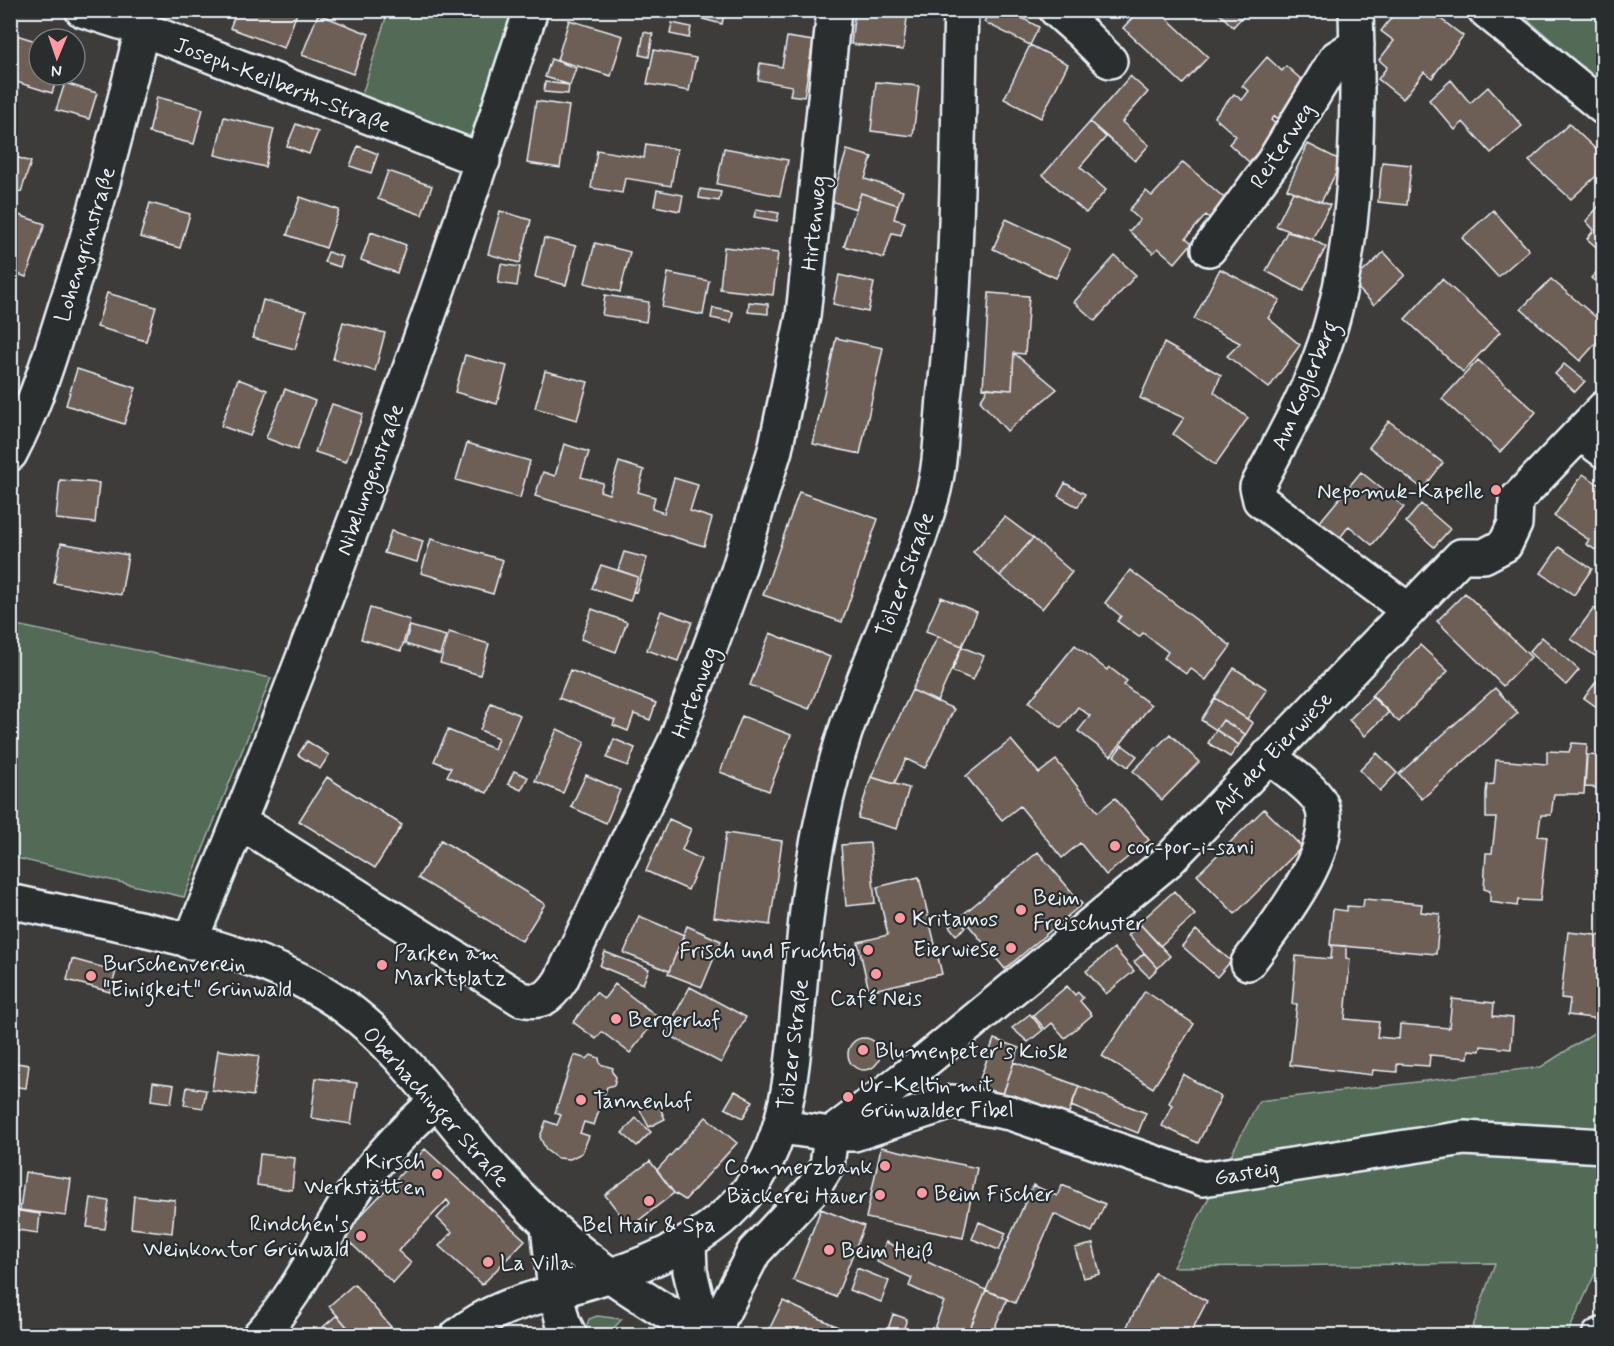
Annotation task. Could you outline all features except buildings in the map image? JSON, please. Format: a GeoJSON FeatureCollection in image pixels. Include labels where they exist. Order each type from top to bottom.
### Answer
{"type":"FeatureCollection","features":[{"type":"Feature","properties":{"kind":"street","name":"Joseph-Keilberth-Straße"},"geometry":{"type":"LineString","coordinates":[[82,10],[142,29],[483,161]]}},
{"type":"Feature","properties":{"kind":"street","name":"Nibelungenstraße"},"geometry":{"type":"LineString","coordinates":[[190,942],[238,825],[384,442],[483,161],[531,10]]}},
{"type":"Feature","properties":{"kind":"street","name":"Hirtenweg"},"geometry":{"type":"LineString","coordinates":[[238,825],[256,832],[521,999],[535,1002],[551,996],[676,740],[737,574],[775,450],[803,316],[834,10]]}},
{"type":"Feature","properties":{"kind":"street","name":"Tölzer Straße"},"geometry":{"type":"LineString","coordinates":[[457,1335],[487,1314],[503,1307],[607,1275],[689,1243],[710,1230],[746,1193],[769,1157],[781,1126],[794,1050],[815,853],[829,782],[855,703],[901,588],[933,494],[955,272],[961,10]]}},
{"type":"Feature","properties":{"kind":"street"},"geometry":{"type":"LineString","coordinates":[[1056,10],[1110,61]]}},
{"type":"Feature","properties":{"kind":"street","name":"Am Koglerberg"},"geometry":{"type":"LineString","coordinates":[[1356,10],[1357,45],[1348,239],[1338,300],[1325,344],[1305,394],[1257,487],[1260,500],[1408,610]]}},
{"type":"Feature","properties":{"kind":"street"},"geometry":{"type":"LineString","coordinates":[[1485,10],[1604,108]]}},
{"type":"Feature","properties":{"kind":"street","name":"Lohengrinstraße"},"geometry":{"type":"LineString","coordinates":[[10,454],[36,399],[83,254],[118,134],[142,29]]}},
{"type":"Feature","properties":{"kind":"street","name":"Reiterweg"},"geometry":{"type":"LineString","coordinates":[[1209,249],[1273,162],[1336,58],[1357,45]]}},
{"type":"Feature","properties":{"kind":"street","name":"Auf der Eierwiese"},"geometry":{"type":"LineString","coordinates":[[831,1134],[902,1080],[1168,861],[1461,556],[1484,556],[1505,545],[1515,524],[1516,500],[1592,443],[1604,408]]}},
{"type":"Feature","properties":{"kind":"street"},"geometry":{"type":"LineString","coordinates":[[1248,963],[1282,917],[1319,851],[1326,816],[1318,799],[1268,756]]}},
{"type":"Feature","properties":{"kind":"street","name":"Oberhachinger Straße"},"geometry":{"type":"LineString","coordinates":[[10,902],[190,942],[249,958],[319,990],[371,1029],[397,1054],[492,1167],[548,1226],[607,1275],[709,1335]]}},
{"type":"Feature","properties":{"kind":"street"},"geometry":{"type":"LineString","coordinates":[[259,1335],[280,1313],[344,1207],[375,1165],[415,1120],[436,1102]]}},
{"type":"Feature","properties":{"kind":"street","name":"Gasteig"},"geometry":{"type":"LineString","coordinates":[[831,1134],[854,1134],[952,1102],[1010,1113],[1203,1179],[1464,1138],[1604,1146]]}},
{"type":"Feature","properties":{"kind":"street"},"geometry":{"type":"LineString","coordinates":[[709,1335],[754,1252],[812,1190],[827,1166],[831,1134],[781,1126]]}},
{"type":"Feature","properties":{"kind":"street"},"geometry":{"type":"LineString","coordinates":[[548,1226],[555,1292],[563,1322],[570,1335]]}},
{"type":"Feature","properties":{"kind":"street"},"geometry":{"type":"LineString","coordinates":[[689,1243],[690,1271],[709,1335]]}},
{"type":"Feature","properties":{"kind":"street"},"geometry":{"type":"LineString","coordinates":[[1599,1335],[1604,1334]]}},
{"type":"Feature","properties":{"kind":"green space"},"geometry":{"type":"Polygon","coordinates":[[[388,11],[485,11],[510,18],[470,137],[361,98],[388,11]]]}},
{"type":"Feature","properties":{"kind":"green space"},"geometry":{"type":"Polygon","coordinates":[[[1518,11],[1603,11],[1603,85],[1518,11]]]}},
{"type":"Feature","properties":{"kind":"green space"},"geometry":{"type":"Polygon","coordinates":[[[11,624],[271,678],[184,897],[11,857],[11,624]]]}},
{"type":"Feature","properties":{"kind":"green space"},"geometry":{"type":"Polygon","coordinates":[[[1603,1027],[1603,1256],[1567,1335],[1470,1335],[1495,1263],[1173,1267],[1259,1101],[1541,1067],[1603,1027]]]}},
{"type":"Feature","properties":{"kind":"green space"},"geometry":{"type":"Polygon","coordinates":[[[597,1316],[622,1319],[607,1335],[589,1335],[587,1325],[589,1319],[597,1316]]]}},
{"type":"Feature","properties":{"kind":"place","name":"Nepomuk-Kapelle"},"geometry":{"type":"Point","coordinates":[1496,490]}},
{"type":"Feature","properties":{"kind":"place","name":"cor-por-i-sani"},"geometry":{"type":"Point","coordinates":[1115,846]}},
{"type":"Feature","properties":{"kind":"place","name":"Beim Freischuster"},"geometry":{"type":"Point","coordinates":[1021,910]}},
{"type":"Feature","properties":{"kind":"place","name":"Kritamos"},"geometry":{"type":"Point","coordinates":[900,918]}},
{"type":"Feature","properties":{"kind":"place","name":"Eierwiese"},"geometry":{"type":"Point","coordinates":[1011,948]}},
{"type":"Feature","properties":{"kind":"place","name":"Frisch und Fruchtig"},"geometry":{"type":"Point","coordinates":[868,950]}},
{"type":"Feature","properties":{"kind":"place","name":"Parken am Marktplatz"},"geometry":{"type":"Point","coordinates":[382,965]}},
{"type":"Feature","properties":{"kind":"place","name":"Café Neis"},"geometry":{"type":"Point","coordinates":[876,974]}},
{"type":"Feature","properties":{"kind":"place","name":"Burschenverein \"Einigkeit\" Grünwald"},"geometry":{"type":"Point","coordinates":[91,976]}},
{"type":"Feature","properties":{"kind":"place","name":"Bergerhof"},"geometry":{"type":"Point","coordinates":[616,1019]}},
{"type":"Feature","properties":{"kind":"place","name":"Blumenpeter's Kiosk"},"geometry":{"type":"Point","coordinates":[863,1050]}},
{"type":"Feature","properties":{"kind":"place","name":"Ur-Keltin mit Grünwalder Fibel"},"geometry":{"type":"Point","coordinates":[848,1097]}},
{"type":"Feature","properties":{"kind":"place","name":"Tannenhof"},"geometry":{"type":"Point","coordinates":[581,1100]}},
{"type":"Feature","properties":{"kind":"place","name":"Commerzbank"},"geometry":{"type":"Point","coordinates":[885,1166]}},
{"type":"Feature","properties":{"kind":"place","name":"Kirsch Werkstätten"},"geometry":{"type":"Point","coordinates":[437,1174]}},
{"type":"Feature","properties":{"kind":"place","name":"Beim Fischer"},"geometry":{"type":"Point","coordinates":[922,1193]}},
{"type":"Feature","properties":{"kind":"place","name":"Bäckerei Hauer"},"geometry":{"type":"Point","coordinates":[880,1195]}},
{"type":"Feature","properties":{"kind":"place","name":"Bel Hair & Spa"},"geometry":{"type":"Point","coordinates":[649,1201]}},
{"type":"Feature","properties":{"kind":"place","name":"Rindchen's Weinkontor Grünwald"},"geometry":{"type":"Point","coordinates":[361,1236]}},
{"type":"Feature","properties":{"kind":"place","name":"Beim Heiß"},"geometry":{"type":"Point","coordinates":[829,1250]}},
{"type":"Feature","properties":{"kind":"place","name":"La Villa"},"geometry":{"type":"Point","coordinates":[488,1262]}}]}
